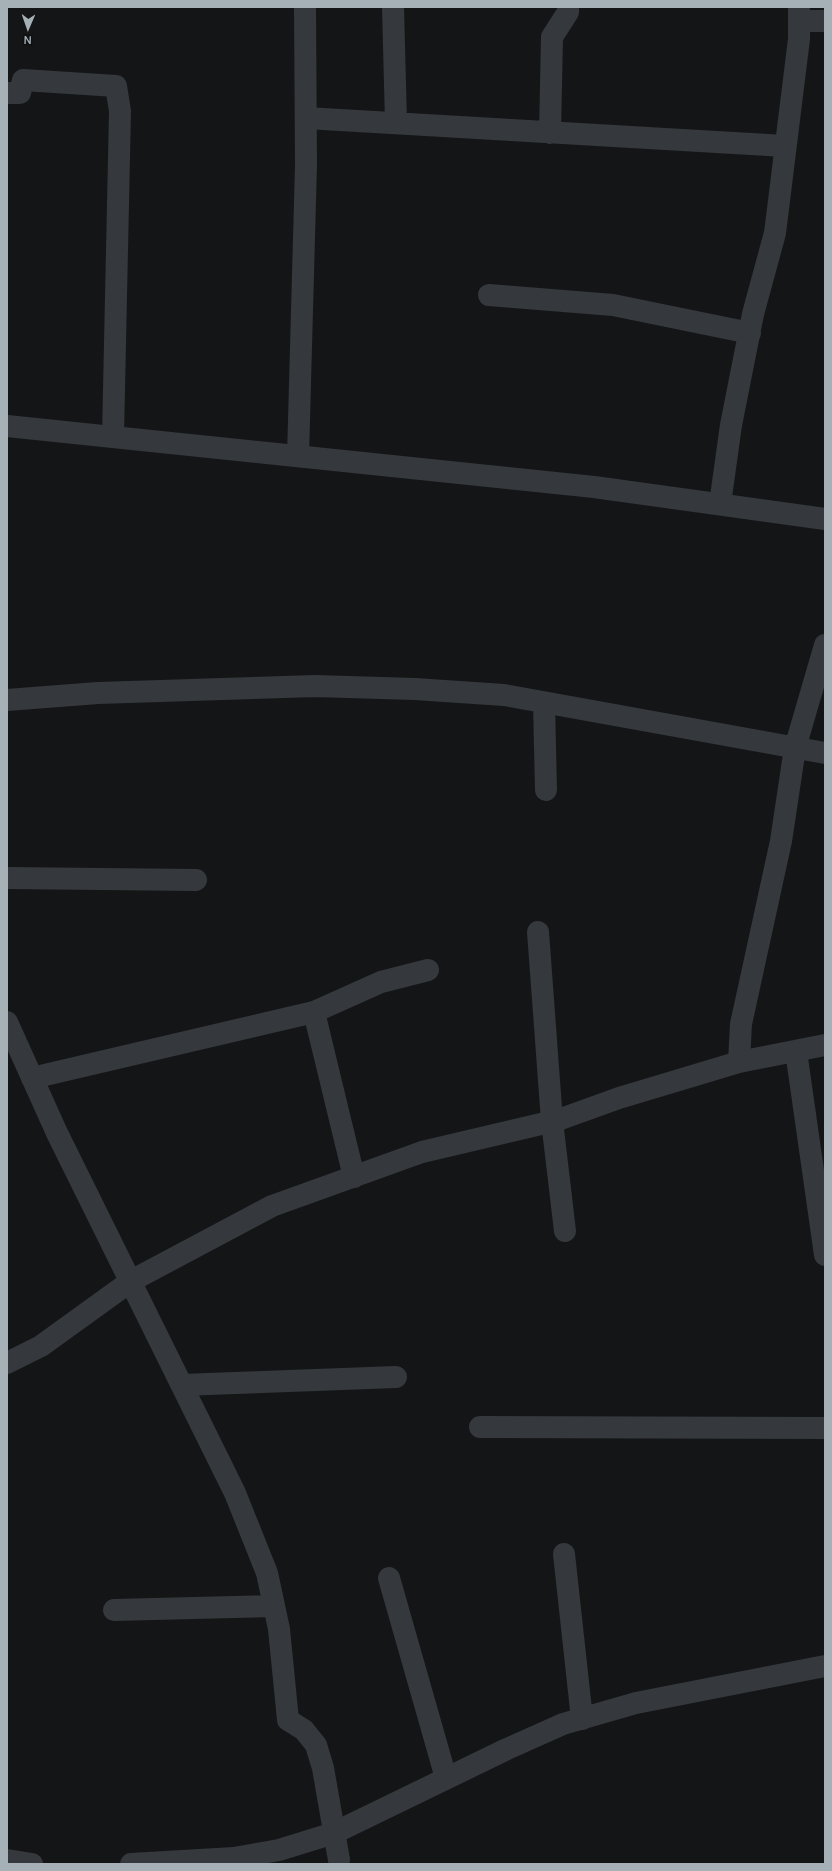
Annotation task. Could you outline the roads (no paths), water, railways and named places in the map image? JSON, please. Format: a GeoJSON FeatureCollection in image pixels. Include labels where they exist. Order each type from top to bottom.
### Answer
{"type":"FeatureCollection","features":[{"type":"Feature","properties":{"kind":"street"},"geometry":{"type":"LineString","coordinates":[[298,456],[306,165],[305,7]]}},
{"type":"Feature","properties":{"kind":"street"},"geometry":{"type":"LineString","coordinates":[[393,7],[396,123]]}},
{"type":"Feature","properties":{"kind":"street"},"geometry":{"type":"LineString","coordinates":[[550,133],[552,37],[568,12],[568,7]]}},
{"type":"Feature","properties":{"kind":"street"},"geometry":{"type":"LineString","coordinates":[[720,504],[731,425],[753,314],[775,233],[799,39],[799,14],[825,21]]}},
{"type":"Feature","properties":{"kind":"street"},"geometry":{"type":"LineString","coordinates":[[7,93],[20,93],[23,80],[116,86],[120,111],[113,436]]}},
{"type":"Feature","properties":{"kind":"street"},"geometry":{"type":"LineString","coordinates":[[306,118],[785,146]]}},
{"type":"Feature","properties":{"kind":"street"},"geometry":{"type":"LineString","coordinates":[[489,295],[613,305],[750,333]]}},
{"type":"Feature","properties":{"kind":"street"},"geometry":{"type":"LineString","coordinates":[[7,426],[594,487],[825,519]]}},
{"type":"Feature","properties":{"kind":"street"},"geometry":{"type":"LineString","coordinates":[[739,1062],[741,1024],[781,841],[795,748],[825,645]]}},
{"type":"Feature","properties":{"kind":"street"},"geometry":{"type":"LineString","coordinates":[[7,700],[98,692],[315,686],[415,689],[504,695],[825,753]]}},
{"type":"Feature","properties":{"kind":"street"},"geometry":{"type":"LineString","coordinates":[[544,703],[546,790]]}},
{"type":"Feature","properties":{"kind":"street"},"geometry":{"type":"LineString","coordinates":[[7,878],[196,880]]}},
{"type":"Feature","properties":{"kind":"street"},"geometry":{"type":"LineString","coordinates":[[538,932],[552,1122],[565,1231]]}},
{"type":"Feature","properties":{"kind":"street"},"geometry":{"type":"LineString","coordinates":[[32,1078],[314,1012],[381,982],[428,970]]}},
{"type":"Feature","properties":{"kind":"street"},"geometry":{"type":"LineString","coordinates":[[314,1012],[354,1177]]}},
{"type":"Feature","properties":{"kind":"street"},"geometry":{"type":"LineString","coordinates":[[7,1022],[57,1133],[235,1493],[267,1573],[279,1629],[288,1720],[304,1730],[316,1745],[322,1768],[339,1860]]}},
{"type":"Feature","properties":{"kind":"street"},"geometry":{"type":"LineString","coordinates":[[7,1363],[41,1346],[131,1281],[272,1206],[422,1152],[552,1122],[619,1098],[739,1062],[825,1045]]}},
{"type":"Feature","properties":{"kind":"street"},"geometry":{"type":"LineString","coordinates":[[796,1051],[822,1216],[825,1255]]}},
{"type":"Feature","properties":{"kind":"street"},"geometry":{"type":"LineString","coordinates":[[182,1385],[396,1377]]}},
{"type":"Feature","properties":{"kind":"street"},"geometry":{"type":"LineString","coordinates":[[480,1427],[825,1428]]}},
{"type":"Feature","properties":{"kind":"street"},"geometry":{"type":"LineString","coordinates":[[564,1554],[582,1718]]}},
{"type":"Feature","properties":{"kind":"street"},"geometry":{"type":"LineString","coordinates":[[390,1578],[446,1778]]}},
{"type":"Feature","properties":{"kind":"street"},"geometry":{"type":"LineString","coordinates":[[114,1610],[274,1606]]}},
{"type":"Feature","properties":{"kind":"street"},"geometry":{"type":"LineString","coordinates":[[131,1864],[234,1858],[279,1850],[334,1833],[446,1778],[563,1724],[636,1702],[825,1666]]}},
{"type":"Feature","properties":{"kind":"street"},"geometry":{"type":"LineString","coordinates":[[7,1860],[32,1864]]}}]}
